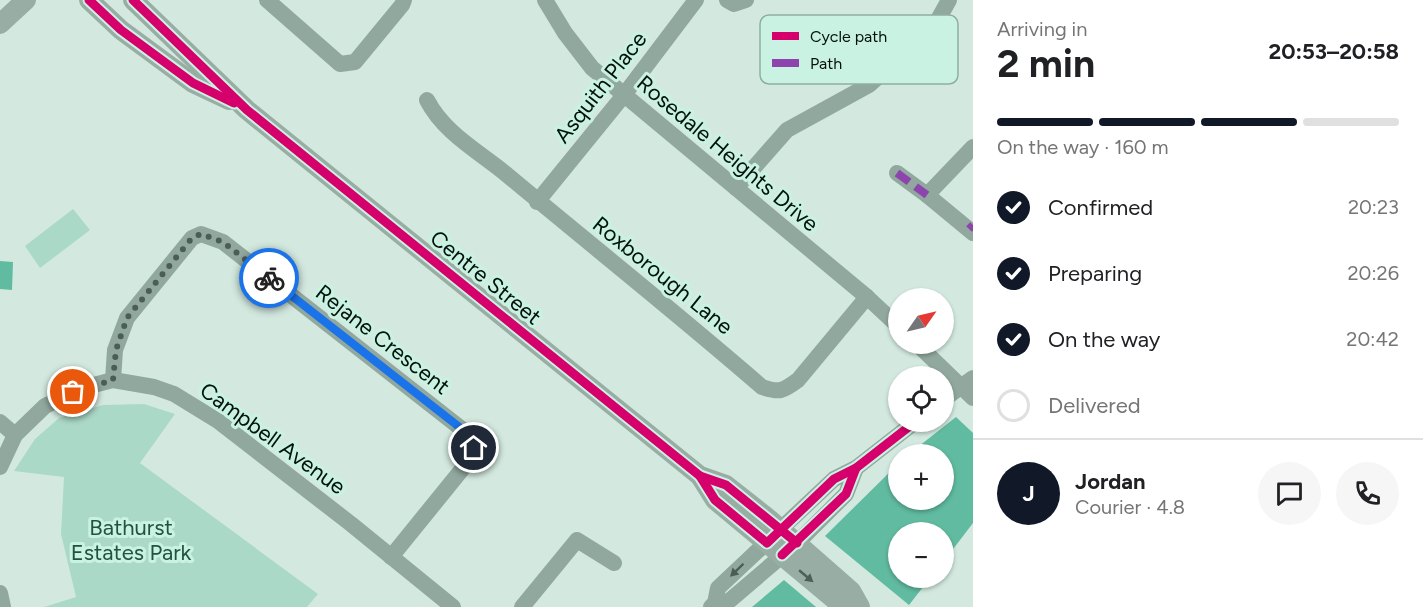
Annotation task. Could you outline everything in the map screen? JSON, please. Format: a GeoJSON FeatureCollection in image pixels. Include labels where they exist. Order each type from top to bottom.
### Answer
{"type":"FeatureCollection","features":[{"type":"Feature","properties":{"kind":"main road"},"geometry":{"type":"LineString","coordinates":[[0,24],[26,0]]}},
{"type":"Feature","properties":{"kind":"main road","name":"Centre Street"},"geometry":{"type":"LineString","coordinates":[[89,0],[121,30],[193,82],[247,110]]}},
{"type":"Feature","properties":{"kind":"main road","name":"Centre Street"},"geometry":{"type":"LineString","coordinates":[[133,0],[247,110],[700,476],[726,485],[840,604],[847,607]]}},
{"type":"Feature","properties":{"kind":"main road","name":"Centre Street"},"geometry":{"type":"LineString","coordinates":[[782,543],[851,591],[860,607]]}},
{"type":"Feature","properties":{"kind":"street"},"geometry":{"type":"LineString","coordinates":[[267,0],[340,64],[355,62],[404,0]]}},
{"type":"Feature","properties":{"kind":"street","name":"Rosedale Heights Drive"},"geometry":{"type":"LineString","coordinates":[[545,0],[565,33],[592,68],[888,317]]}},
{"type":"Feature","properties":{"kind":"street","name":"Asquith Place"},"geometry":{"type":"LineString","coordinates":[[537,202],[624,95],[696,0]]}},
{"type":"Feature","properties":{"kind":"street"},"geometry":{"type":"LineString","coordinates":[[727,0],[734,4],[746,0]]}},
{"type":"Feature","properties":{"kind":"street"},"geometry":{"type":"LineString","coordinates":[[941,15],[949,0]]}},
{"type":"Feature","properties":{"kind":"street"},"geometry":{"type":"LineString","coordinates":[[736,188],[788,130],[870,84]]}},
{"type":"Feature","properties":{"kind":"street","name":"Roxborough Lane"},"geometry":{"type":"LineString","coordinates":[[427,100],[444,125],[762,387],[784,390],[798,380],[867,297]]}},
{"type":"Feature","properties":{"kind":"street"},"geometry":{"type":"LineString","coordinates":[[927,195],[973,147]]}},
{"type":"Feature","properties":{"kind":"street"},"geometry":{"type":"LineString","coordinates":[[897,172],[972,229]]}},
{"type":"Feature","properties":{"kind":"street","name":"Rejane Crescent"},"geometry":{"type":"LineString","coordinates":[[113,380],[116,350],[127,318],[192,238],[201,234],[223,242],[472,437],[474,448],[468,462],[390,557]]}},
{"type":"Feature","properties":{"kind":"street"},"geometry":{"type":"LineString","coordinates":[[929,354],[969,388],[954,395]]}},
{"type":"Feature","properties":{"kind":"street","name":"Campbell Avenue"},"geometry":{"type":"LineString","coordinates":[[0,467],[15,435],[45,406],[82,388],[113,380],[164,391],[200,408],[342,517],[453,607]]}},
{"type":"Feature","properties":{"kind":"street"},"geometry":{"type":"LineString","coordinates":[[0,422],[15,435]]}},
{"type":"Feature","properties":{"kind":"street"},"geometry":{"type":"LineString","coordinates":[[713,605],[718,588],[846,494],[856,468],[902,432]]}},
{"type":"Feature","properties":{"kind":"street"},"geometry":{"type":"LineString","coordinates":[[522,607],[577,540],[614,563]]}},
{"type":"Feature","properties":{"kind":"street"},"geometry":{"type":"LineString","coordinates":[[0,593],[3,607]]}},
{"type":"Feature","properties":{"kind":"green space"},"geometry":{"type":"Polygon","coordinates":[[[73,209],[90,230],[40,268],[25,246],[73,209]]]}},
{"type":"Feature","properties":{"kind":"green space","name":"Bathurst Estates Park"},"geometry":{"type":"Polygon","coordinates":[[[144,404],[175,414],[140,463],[318,594],[307,607],[44,607],[76,597],[61,534],[64,477],[14,471],[35,439],[59,418],[103,405],[144,404]]]}},
{"type":"Feature","properties":{"kind":"shaded area"},"geometry":{"type":"Polygon","coordinates":[[[0,261],[13,262],[12,290],[0,289],[0,261]]]}},
{"type":"Feature","properties":{"kind":"shaded area"},"geometry":{"type":"Polygon","coordinates":[[[956,417],[973,433],[973,523],[954,548],[954,522],[888,522],[888,588],[825,536],[888,474],[888,510],[954,510],[954,444],[922,444],[937,432],[954,432],[956,417]]]}},
{"type":"Feature","properties":{"kind":"shaded area"},"geometry":{"type":"Polygon","coordinates":[[[784,580],[816,607],[752,607],[784,580]]]}},
{"type":"Feature","properties":{"kind":"shaded area"},"geometry":{"type":"Polygon","coordinates":[[[888,588],[922,588],[909,605],[888,588]]]}},
{"type":"Feature","properties":{"kind":"marked path"},"geometry":{"type":"LineString","coordinates":[[897,173],[927,195]]}},
{"type":"Feature","properties":{"kind":"marked path"},"geometry":{"type":"LineString","coordinates":[[969,229],[973,225]]}},
{"type":"Feature","properties":{"kind":"cycle path"},"geometry":{"type":"LineString","coordinates":[[89,0],[121,30],[193,83],[234,103]]}},
{"type":"Feature","properties":{"kind":"cycle path"},"geometry":{"type":"LineString","coordinates":[[133,0],[247,110],[700,476],[726,485],[797,543]]}},
{"type":"Feature","properties":{"kind":"cycle path"},"geometry":{"type":"LineString","coordinates":[[700,476],[715,500],[767,543],[834,479],[856,468],[902,432]]}},
{"type":"Feature","properties":{"kind":"cycle path"},"geometry":{"type":"LineString","coordinates":[[782,555],[846,494],[856,468]]}},
{"type":"Feature","properties":{"kind":"way so far"},"geometry":{"type":"LineString","coordinates":[[73,392],[113,380],[116,350],[127,318],[192,238],[201,234],[223,242],[269,278]]}},
{"type":"Feature","properties":{"kind":"route"},"geometry":{"type":"LineString","coordinates":[[269,278],[472,437],[474,448]]}}]}
